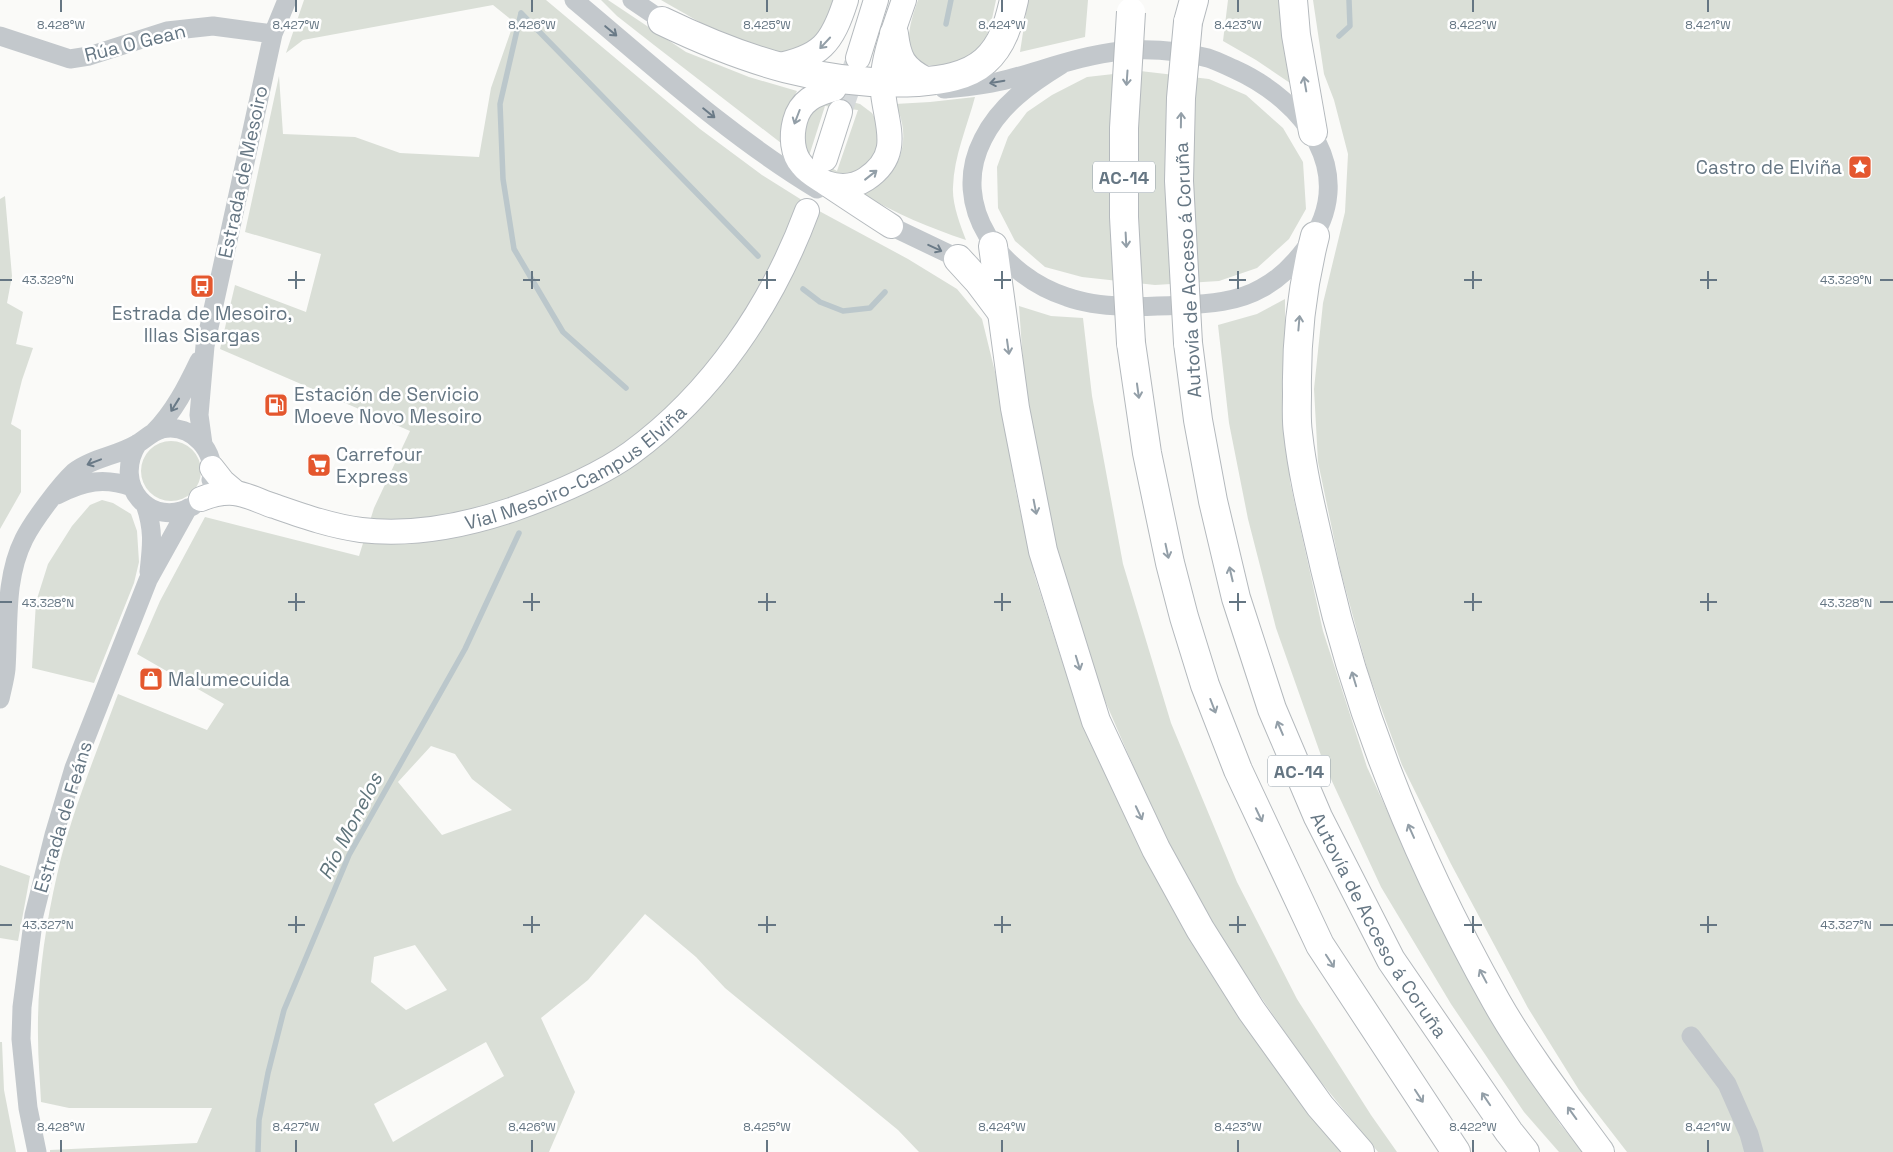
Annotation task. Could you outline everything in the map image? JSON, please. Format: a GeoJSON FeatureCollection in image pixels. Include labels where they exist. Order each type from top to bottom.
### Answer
{"type":"FeatureCollection","features":[{"type":"Feature","properties":{"kind":"highway"},"geometry":{"type":"LineString","coordinates":[[662,21],[729,51],[775,66],[883,87],[959,76],[973,69],[985,61],[1001,40],[1014,0]]}},
{"type":"Feature","properties":{"kind":"highway"},"geometry":{"type":"LineString","coordinates":[[1293,0],[1296,35],[1313,132]]}},
{"type":"Feature","properties":{"kind":"highway","name":"AC-14"},"geometry":{"type":"LineString","coordinates":[[1132,4],[1124,128],[1124,217],[1131,343],[1147,453],[1170,563],[1184,617],[1205,685],[1238,770],[1320,946],[1456,1152]]}},
{"type":"Feature","properties":{"kind":"highway","name":"Autovía de Acceso á Coruña"},"geometry":{"type":"LineString","coordinates":[[1190,7],[1181,98],[1179,181],[1188,343],[1198,420],[1213,501],[1236,598],[1272,709],[1318,817],[1391,960],[1509,1132],[1525,1152]]}},
{"type":"Feature","properties":{"kind":"highway"},"geometry":{"type":"LineString","coordinates":[[894,34],[896,50],[900,61],[911,74],[925,81]]}},
{"type":"Feature","properties":{"kind":"highway"},"geometry":{"type":"LineString","coordinates":[[1315,236],[1306,271],[1298,334],[1296,371],[1297,431],[1307,490],[1337,621],[1359,694],[1384,768],[1438,890],[1465,942],[1497,1002],[1532,1056],[1600,1152]]}},
{"type":"Feature","properties":{"kind":"highway"},"geometry":{"type":"LineString","coordinates":[[958,259],[985,288],[1003,315]]}},
{"type":"Feature","properties":{"kind":"highway"},"geometry":{"type":"LineString","coordinates":[[995,260],[1015,408],[1043,551],[1096,721],[1156,849],[1200,929],[1251,1010],[1320,1106],[1360,1152]]}},
{"type":"Feature","properties":{"kind":"main road"},"geometry":{"type":"LineString","coordinates":[[775,66],[796,62],[814,54],[823,46],[834,31],[846,0]]}},
{"type":"Feature","properties":{"kind":"main road"},"geometry":{"type":"LineString","coordinates":[[858,58],[876,0]]}},
{"type":"Feature","properties":{"kind":"main road"},"geometry":{"type":"LineString","coordinates":[[826,184],[841,187],[859,183],[873,174],[886,159],[891,144],[891,134],[883,87],[885,64],[904,0]]}},
{"type":"Feature","properties":{"kind":"main road"},"geometry":{"type":"LineString","coordinates":[[834,89],[820,92],[810,97],[802,105],[798,112],[792,135],[794,148],[802,166],[826,184],[891,226]]}},
{"type":"Feature","properties":{"kind":"main road"},"geometry":{"type":"LineString","coordinates":[[825,159],[840,112]]}},
{"type":"Feature","properties":{"kind":"main road","name":"Vial Mesoiro-Campus Elviña"},"geometry":{"type":"LineString","coordinates":[[212,468],[223,482],[236,493],[334,526],[363,530],[402,531],[445,528],[490,517],[535,501],[589,476],[630,453],[668,422],[706,385],[742,338],[770,293],[794,247],[808,210]]}},
{"type":"Feature","properties":{"kind":"main road","name":"Vial Mesoiro-Campus Elviña"},"geometry":{"type":"LineString","coordinates":[[194,504],[210,496],[236,493]]}},
{"type":"Feature","properties":{"kind":"street","name":"Estrada de Mesoiro"},"geometry":{"type":"LineString","coordinates":[[203,444],[200,415],[205,346],[273,34],[287,0]]}},
{"type":"Feature","properties":{"kind":"street"},"geometry":{"type":"LineString","coordinates":[[574,0],[714,117],[791,174],[826,194],[958,259],[995,260],[1009,263],[1035,284]]}},
{"type":"Feature","properties":{"kind":"street"},"geometry":{"type":"LineString","coordinates":[[632,0],[696,43],[733,62],[773,75],[850,92],[883,87],[947,89],[978,85],[1005,80],[1061,64],[1090,56],[1122,51],[1163,50],[1211,59],[1256,79],[1288,104],[1313,132],[1323,156],[1328,178],[1327,199],[1322,220],[1315,236],[1300,256],[1282,274],[1261,289],[1230,300],[1206,304],[1124,306],[1069,298],[1035,284],[995,260],[978,216],[974,200],[973,170],[976,154],[995,120],[1009,102],[1029,84],[1061,64]]}},
{"type":"Feature","properties":{"kind":"street","name":"Rúa O Gean"},"geometry":{"type":"LineString","coordinates":[[0,36],[70,59],[89,56],[167,31],[213,26],[273,34]]}},
{"type":"Feature","properties":{"kind":"street","name":"Estrada de Mesoiro"},"geometry":{"type":"LineString","coordinates":[[154,432],[169,414],[188,385],[205,346]]}},
{"type":"Feature","properties":{"kind":"street"},"geometry":{"type":"LineString","coordinates":[[0,699],[6,671],[9,596],[16,558],[31,526],[75,471],[138,443],[154,432],[164,429],[180,430],[195,436],[203,444],[211,459],[212,468]]}},
{"type":"Feature","properties":{"kind":"street"},"geometry":{"type":"LineString","coordinates":[[132,487],[129,478],[130,460],[138,443]]}},
{"type":"Feature","properties":{"kind":"street","name":"Estrada de Feáns"},"geometry":{"type":"LineString","coordinates":[[37,1152],[28,1108],[21,1039],[22,1007],[34,915],[54,835],[74,768],[148,580],[178,524],[210,485],[212,468]]}},
{"type":"Feature","properties":{"kind":"street"},"geometry":{"type":"LineString","coordinates":[[54,496],[92,482],[117,482],[132,487]]}},
{"type":"Feature","properties":{"kind":"street","name":"Estrada de Feáns"},"geometry":{"type":"LineString","coordinates":[[132,487],[135,494],[145,504],[150,519],[153,540],[148,580]]}},
{"type":"Feature","properties":{"kind":"street"},"geometry":{"type":"LineString","coordinates":[[145,504],[155,510],[166,512],[177,512],[194,504]]}},
{"type":"Feature","properties":{"kind":"street"},"geometry":{"type":"LineString","coordinates":[[1691,1036],[1727,1084],[1750,1134],[1754,1152]]}},
{"type":"Feature","properties":{"kind":"shaded area"},"geometry":{"type":"Polygon","coordinates":[[[304,0],[546,0],[700,129],[762,175],[821,212],[908,259],[957,289],[982,319],[998,384],[1016,492],[1035,577],[1063,664],[1116,798],[1180,921],[1236,1010],[1345,1152],[919,1152],[898,1130],[725,988],[696,957],[645,914],[588,980],[541,1018],[575,1092],[549,1152],[50,1152],[50,1150],[197,1143],[212,1108],[69,1108],[41,1102],[38,1017],[43,956],[49,915],[69,829],[118,694],[207,730],[224,704],[137,654],[160,601],[205,517],[359,556],[374,508],[410,431],[220,349],[235,285],[306,312],[321,254],[245,232],[279,76],[283,134],[355,137],[400,153],[479,157],[491,88],[514,22],[493,5],[303,40],[286,53],[304,0]],[[431,746],[398,782],[442,835],[512,810],[472,779],[455,754],[431,746]],[[415,945],[374,957],[371,982],[406,1010],[447,990],[415,945]],[[486,1042],[374,1104],[393,1142],[504,1076],[486,1042]]]}},
{"type":"Feature","properties":{"kind":"shaded area"},"geometry":{"type":"Polygon","coordinates":[[[601,0],[608,0],[686,52],[749,77],[797,91],[783,120],[781,143],[617,16],[601,0]]]}},
{"type":"Feature","properties":{"kind":"shaded area"},"geometry":{"type":"Polygon","coordinates":[[[661,0],[834,0],[823,26],[812,40],[798,49],[780,52],[769,51],[740,42],[661,0]]]}},
{"type":"Feature","properties":{"kind":"shaded area"},"geometry":{"type":"Polygon","coordinates":[[[918,0],[996,0],[988,31],[984,41],[977,50],[966,58],[940,66],[928,65],[918,61],[911,52],[910,28],[918,0]]]}},
{"type":"Feature","properties":{"kind":"shaded area"},"geometry":{"type":"Polygon","coordinates":[[[1028,0],[1088,0],[1085,37],[1020,52],[1028,0]]]}},
{"type":"Feature","properties":{"kind":"shaded area"},"geometry":{"type":"Polygon","coordinates":[[[1228,0],[1282,0],[1290,83],[1223,41],[1228,0]]]}},
{"type":"Feature","properties":{"kind":"shaded area"},"geometry":{"type":"Polygon","coordinates":[[[1313,0],[1893,0],[1893,1152],[1627,1152],[1579,1090],[1528,1008],[1451,864],[1402,765],[1368,672],[1341,572],[1318,462],[1314,389],[1323,303],[1345,212],[1348,154],[1334,100],[1324,74],[1313,0]]]}},
{"type":"Feature","properties":{"kind":"shaded area"},"geometry":{"type":"Polygon","coordinates":[[[1140,71],[1209,79],[1246,95],[1283,128],[1303,162],[1306,209],[1289,239],[1257,268],[1219,281],[1155,285],[1082,277],[1045,267],[1015,241],[998,208],[997,167],[1008,137],[1027,112],[1052,95],[1087,77],[1140,71]]]}},
{"type":"Feature","properties":{"kind":"shaded area"},"geometry":{"type":"Polygon","coordinates":[[[975,97],[958,153],[953,187],[955,207],[966,240],[914,220],[864,195],[887,178],[898,161],[903,142],[903,132],[902,123],[895,104],[975,97]]]}},
{"type":"Feature","properties":{"kind":"shaded area"},"geometry":{"type":"Polygon","coordinates":[[[840,99],[860,104],[872,113],[877,122],[879,147],[873,159],[858,172],[836,176],[807,157],[803,140],[806,120],[814,109],[833,100],[840,99]],[[825,106],[809,156],[837,171],[858,110],[825,106]]]}},
{"type":"Feature","properties":{"kind":"shaded area"},"geometry":{"type":"Polygon","coordinates":[[[5,196],[12,276],[7,303],[23,312],[16,344],[33,348],[22,380],[11,424],[21,430],[21,492],[0,529],[0,199],[5,196]]]}},
{"type":"Feature","properties":{"kind":"shaded area"},"geometry":{"type":"Polygon","coordinates":[[[1285,299],[1285,370],[1290,482],[1323,631],[1367,767],[1431,906],[1498,1026],[1560,1124],[1583,1152],[1559,1152],[1524,1112],[1451,1004],[1381,887],[1324,764],[1276,628],[1248,519],[1229,423],[1218,325],[1257,314],[1285,299]]]}},
{"type":"Feature","properties":{"kind":"shaded area"},"geometry":{"type":"Polygon","coordinates":[[[1019,306],[1051,316],[1083,318],[1092,396],[1123,564],[1171,723],[1237,882],[1297,999],[1371,1115],[1397,1152],[1378,1152],[1312,1071],[1224,944],[1157,821],[1103,696],[1053,542],[1025,392],[1019,306]]]}},
{"type":"Feature","properties":{"kind":"shaded area"},"geometry":{"type":"Polygon","coordinates":[[[171,441],[187,446],[192,450],[196,455],[201,471],[196,487],[192,492],[187,496],[171,501],[155,496],[150,492],[146,487],[141,471],[146,455],[150,450],[155,446],[171,441]]]}},
{"type":"Feature","properties":{"kind":"shaded area"},"geometry":{"type":"Polygon","coordinates":[[[102,500],[113,503],[131,514],[137,531],[139,562],[134,583],[94,683],[32,668],[36,602],[48,564],[72,526],[90,505],[102,500]]]}},
{"type":"Feature","properties":{"kind":"shaded area"},"geometry":{"type":"Polygon","coordinates":[[[0,865],[30,876],[18,941],[0,938],[0,865]]]}},
{"type":"Feature","properties":{"kind":"shaded area"},"geometry":{"type":"Polygon","coordinates":[[[0,1042],[2,1042],[4,1090],[16,1152],[0,1152],[0,1042]]]}},
{"type":"Feature","properties":{"kind":"waterway"},"geometry":{"type":"LineString","coordinates":[[946,24],[951,0]]}},
{"type":"Feature","properties":{"kind":"waterway"},"geometry":{"type":"LineString","coordinates":[[1339,36],[1350,26],[1349,0]]}},
{"type":"Feature","properties":{"kind":"waterway","name":"Río Monelos"},"geometry":{"type":"LineString","coordinates":[[521,13],[500,104],[503,179],[514,249],[563,332],[626,388]]}},
{"type":"Feature","properties":{"kind":"waterway"},"geometry":{"type":"LineString","coordinates":[[521,13],[758,256]]}},
{"type":"Feature","properties":{"kind":"waterway"},"geometry":{"type":"LineString","coordinates":[[803,289],[820,302],[843,311],[870,308],[885,292]]}},
{"type":"Feature","properties":{"kind":"waterway","name":"Río Monelos"},"geometry":{"type":"LineString","coordinates":[[258,1152],[259,1120],[268,1073],[284,1010],[349,855],[465,649],[519,533]]}},
{"type":"Feature","properties":{"kind":"tunnel"},"geometry":{"type":"LineString","coordinates":[[840,112],[856,64]]}},
{"type":"Feature","properties":{"kind":"place","name":"Castro de Elviña"},"geometry":{"type":"Point","coordinates":[1860,167]}},
{"type":"Feature","properties":{"kind":"place","name":"Estrada de Mesoiro, Illas Sisargas"},"geometry":{"type":"Point","coordinates":[202,286]}},
{"type":"Feature","properties":{"kind":"place","name":"Estación de Servicio Moeve Novo Mesoiro"},"geometry":{"type":"Point","coordinates":[276,405]}},
{"type":"Feature","properties":{"kind":"place","name":"Carrefour Express"},"geometry":{"type":"Point","coordinates":[319,465]}},
{"type":"Feature","properties":{"kind":"place","name":"Malumecuida"},"geometry":{"type":"Point","coordinates":[151,679]}}]}
